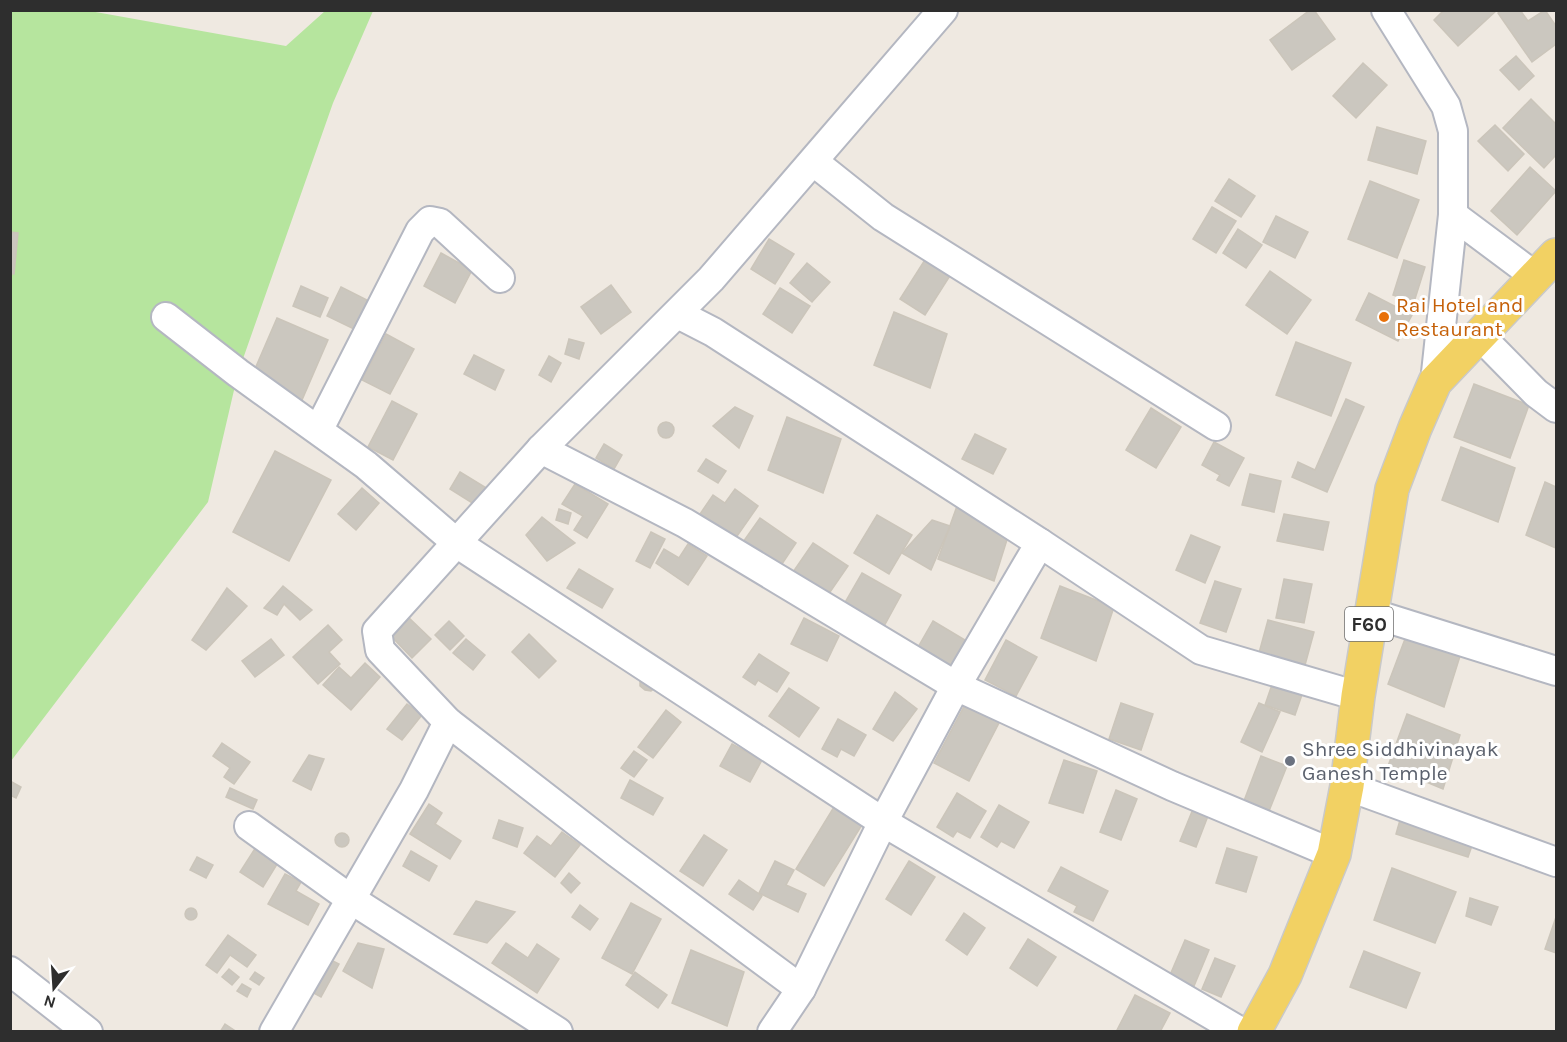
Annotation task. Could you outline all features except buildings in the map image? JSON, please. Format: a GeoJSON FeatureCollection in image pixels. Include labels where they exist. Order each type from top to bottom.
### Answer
{"type":"FeatureCollection","features":[{"type":"Feature","properties":{"kind":"main road","name":"F60"},"geometry":{"type":"LineString","coordinates":[[1254,1032],[1285,975],[1334,854],[1347,786],[1358,696],[1392,489],[1435,382],[1546,266]]}},
{"type":"Feature","properties":{"kind":"street"},"geometry":{"type":"LineString","coordinates":[[801,988],[616,852],[448,722],[380,650],[377,631],[458,544],[541,449],[678,314],[814,162],[912,43],[943,10]]}},
{"type":"Feature","properties":{"kind":"street"},"geometry":{"type":"LineString","coordinates":[[1386,10],[1446,106],[1453,131],[1453,215],[1435,382]]}},
{"type":"Feature","properties":{"kind":"street"},"geometry":{"type":"LineString","coordinates":[[814,162],[883,217],[1216,426]]}},
{"type":"Feature","properties":{"kind":"street"},"geometry":{"type":"LineString","coordinates":[[1453,215],[1546,266]]}},
{"type":"Feature","properties":{"kind":"street"},"geometry":{"type":"LineString","coordinates":[[319,429],[420,231],[430,220],[440,223],[500,278]]}},
{"type":"Feature","properties":{"kind":"street"},"geometry":{"type":"LineString","coordinates":[[678,314],[713,332],[1202,650],[1358,696]]}},
{"type":"Feature","properties":{"kind":"street"},"geometry":{"type":"LineString","coordinates":[[166,317],[238,373],[319,429],[366,465],[458,544],[882,822],[1241,1032]]}},
{"type":"Feature","properties":{"kind":"street"},"geometry":{"type":"LineString","coordinates":[[1479,335],[1536,393],[1557,408]]}},
{"type":"Feature","properties":{"kind":"street"},"geometry":{"type":"LineString","coordinates":[[541,449],[696,529],[956,686],[1172,786],[1334,854]]}},
{"type":"Feature","properties":{"kind":"street"},"geometry":{"type":"LineString","coordinates":[[772,1032],[801,988],[882,822],[956,686],[1040,543]]}},
{"type":"Feature","properties":{"kind":"street"},"geometry":{"type":"LineString","coordinates":[[1371,613],[1557,671]]}},
{"type":"Feature","properties":{"kind":"street"},"geometry":{"type":"LineString","coordinates":[[274,1032],[414,790],[448,722]]}},
{"type":"Feature","properties":{"kind":"street"},"geometry":{"type":"LineString","coordinates":[[1347,786],[1557,862]]}},
{"type":"Feature","properties":{"kind":"street"},"geometry":{"type":"LineString","coordinates":[[249,826],[352,900],[558,1032]]}},
{"type":"Feature","properties":{"kind":"street"},"geometry":{"type":"LineString","coordinates":[[10,971],[88,1032]]}},
{"type":"Feature","properties":{"kind":"green space"},"geometry":{"type":"Polygon","coordinates":[[[11,11],[90,11],[286,46],[325,11],[373,11],[333,103],[238,373],[208,502],[11,761],[11,11]]]}},
{"type":"Feature","properties":{"kind":"place","name":"Rai Hotel and Restaurant"},"geometry":{"type":"Point","coordinates":[1384,317]}},
{"type":"Feature","properties":{"kind":"place","name":"Shree Siddhivinayak Ganesh Temple"},"geometry":{"type":"Point","coordinates":[1290,761]}}]}
